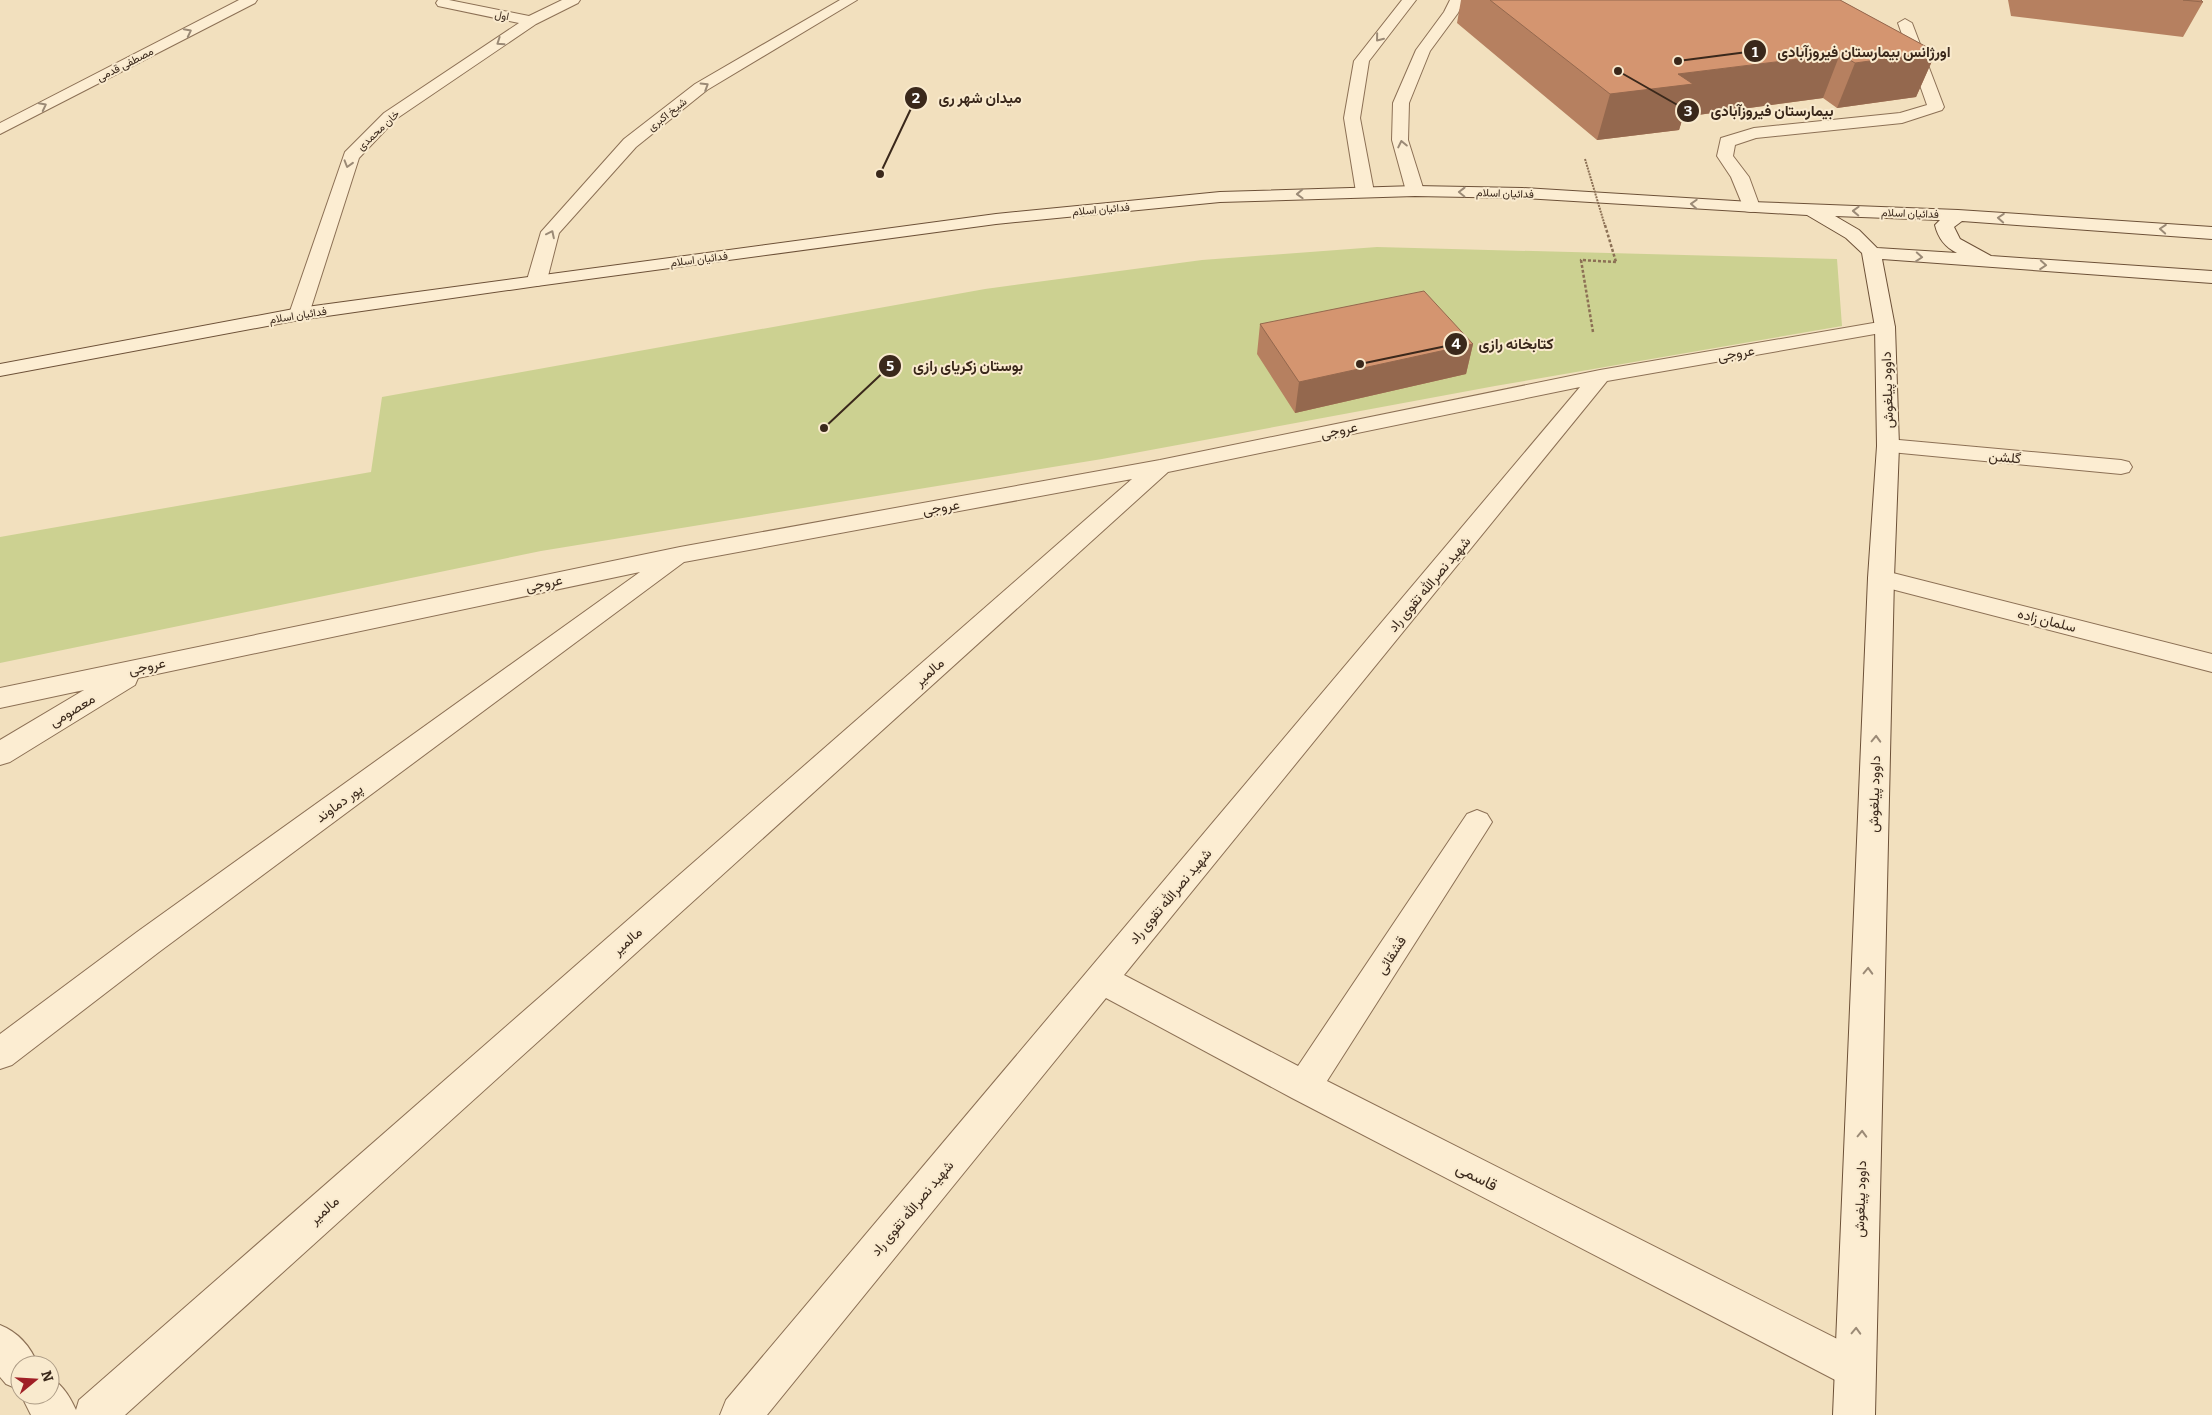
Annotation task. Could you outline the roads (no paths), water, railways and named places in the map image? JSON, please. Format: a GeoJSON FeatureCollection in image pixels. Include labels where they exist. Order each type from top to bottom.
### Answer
{"type":"FeatureCollection","features":[{"type":"Feature","properties":{"kind":"street","name":"مصطفی قدمی"},"geometry":{"type":"LineString","coordinates":[[0,129],[250,0]]}},
{"type":"Feature","properties":{"kind":"street","name":"خان محمدی"},"geometry":{"type":"LineString","coordinates":[[299,314],[351,156],[390,116],[531,21],[573,0]]}},
{"type":"Feature","properties":{"kind":"street","name":"شیخ اکبری"},"geometry":{"type":"LineString","coordinates":[[537,280],[550,232],[630,143],[701,87],[850,0]]}},
{"type":"Feature","properties":{"kind":"street"},"geometry":{"type":"LineString","coordinates":[[1365,192],[1352,118],[1362,61],[1409,0]]}},
{"type":"Feature","properties":{"kind":"street","name":"اول"},"geometry":{"type":"LineString","coordinates":[[443,3],[531,21]]}},
{"type":"Feature","properties":{"kind":"street"},"geometry":{"type":"LineString","coordinates":[[1415,191],[1400,140],[1401,103],[1423,50],[1454,6],[1470,11]]}},
{"type":"Feature","properties":{"kind":"street"},"geometry":{"type":"LineString","coordinates":[[1752,208],[1740,177],[1725,156],[1727,142],[1754,133],[1902,118],[1936,107],[1905,23]]}},
{"type":"Feature","properties":{"kind":"street","name":"فدائیان اسلام"},"geometry":{"type":"LineString","coordinates":[[0,370],[299,314],[537,280],[996,219],[1220,197],[1415,191],[1522,193],[1752,208],[1958,215],[2212,233]]}},
{"type":"Feature","properties":{"kind":"street","name":"داوود پیلغوش"},"geometry":{"type":"LineString","coordinates":[[1808,209],[1853,232],[1864,243],[1871,254],[1885,327],[1888,446],[1881,578],[1854,1415]]}},
{"type":"Feature","properties":{"kind":"street"},"geometry":{"type":"LineString","coordinates":[[1958,215],[1944,225],[1946,237],[1958,247],[1995,262]]}},
{"type":"Feature","properties":{"kind":"street"},"geometry":{"type":"LineString","coordinates":[[1871,254],[2212,277]]}},
{"type":"Feature","properties":{"kind":"street","name":"عروجی"},"geometry":{"type":"LineString","coordinates":[[0,698],[680,555],[1160,467],[1600,376],[1885,327]]}},
{"type":"Feature","properties":{"kind":"street","name":"شهید نصرالله تقوی راد"},"geometry":{"type":"LineString","coordinates":[[741,1415],[1600,376]]}},
{"type":"Feature","properties":{"kind":"street","name":"گلشن"},"geometry":{"type":"LineString","coordinates":[[1888,446],[2121,467]]}},
{"type":"Feature","properties":{"kind":"street","name":"مالمیر"},"geometry":{"type":"LineString","coordinates":[[94,1415],[1160,467]]}},
{"type":"Feature","properties":{"kind":"street","name":"پور دماوند"},"geometry":{"type":"LineString","coordinates":[[0,1054],[156,936],[680,555]]}},
{"type":"Feature","properties":{"kind":"street","name":"سلمان زاده"},"geometry":{"type":"LineString","coordinates":[[1881,578],[2212,663]]}},
{"type":"Feature","properties":{"kind":"street","name":"معصومی"},"geometry":{"type":"LineString","coordinates":[[0,754],[143,667]]}},
{"type":"Feature","properties":{"kind":"street","name":"قشقائی"},"geometry":{"type":"LineString","coordinates":[[1304,1087],[1477,822]]}},
{"type":"Feature","properties":{"kind":"street","name":"قاسمی"},"geometry":{"type":"LineString","coordinates":[[1101,979],[1304,1087],[1854,1369]]}},
{"type":"Feature","properties":{"kind":"street"},"geometry":{"type":"LineString","coordinates":[[0,1345],[10,1358]]}},
{"type":"Feature","properties":{"kind":"street"},"geometry":{"type":"LineString","coordinates":[[49,1405],[57,1415]]}},
{"type":"Feature","properties":{"kind":"place","name":"اورژانس بیمارستان فیروزآبادی"},"geometry":{"type":"Point","coordinates":[1678,61]}},
{"type":"Feature","properties":{"kind":"place","name":"بیمارستان فیروزآبادی"},"geometry":{"type":"Point","coordinates":[1618,71]}},
{"type":"Feature","properties":{"kind":"place","name":"میدان شهر ری"},"geometry":{"type":"Point","coordinates":[880,174]}},
{"type":"Feature","properties":{"kind":"place","name":"کتابخانه رازی"},"geometry":{"type":"Point","coordinates":[1360,364]}},
{"type":"Feature","properties":{"kind":"place","name":"بوستان زکریای رازی"},"geometry":{"type":"Point","coordinates":[824,428]}}]}
